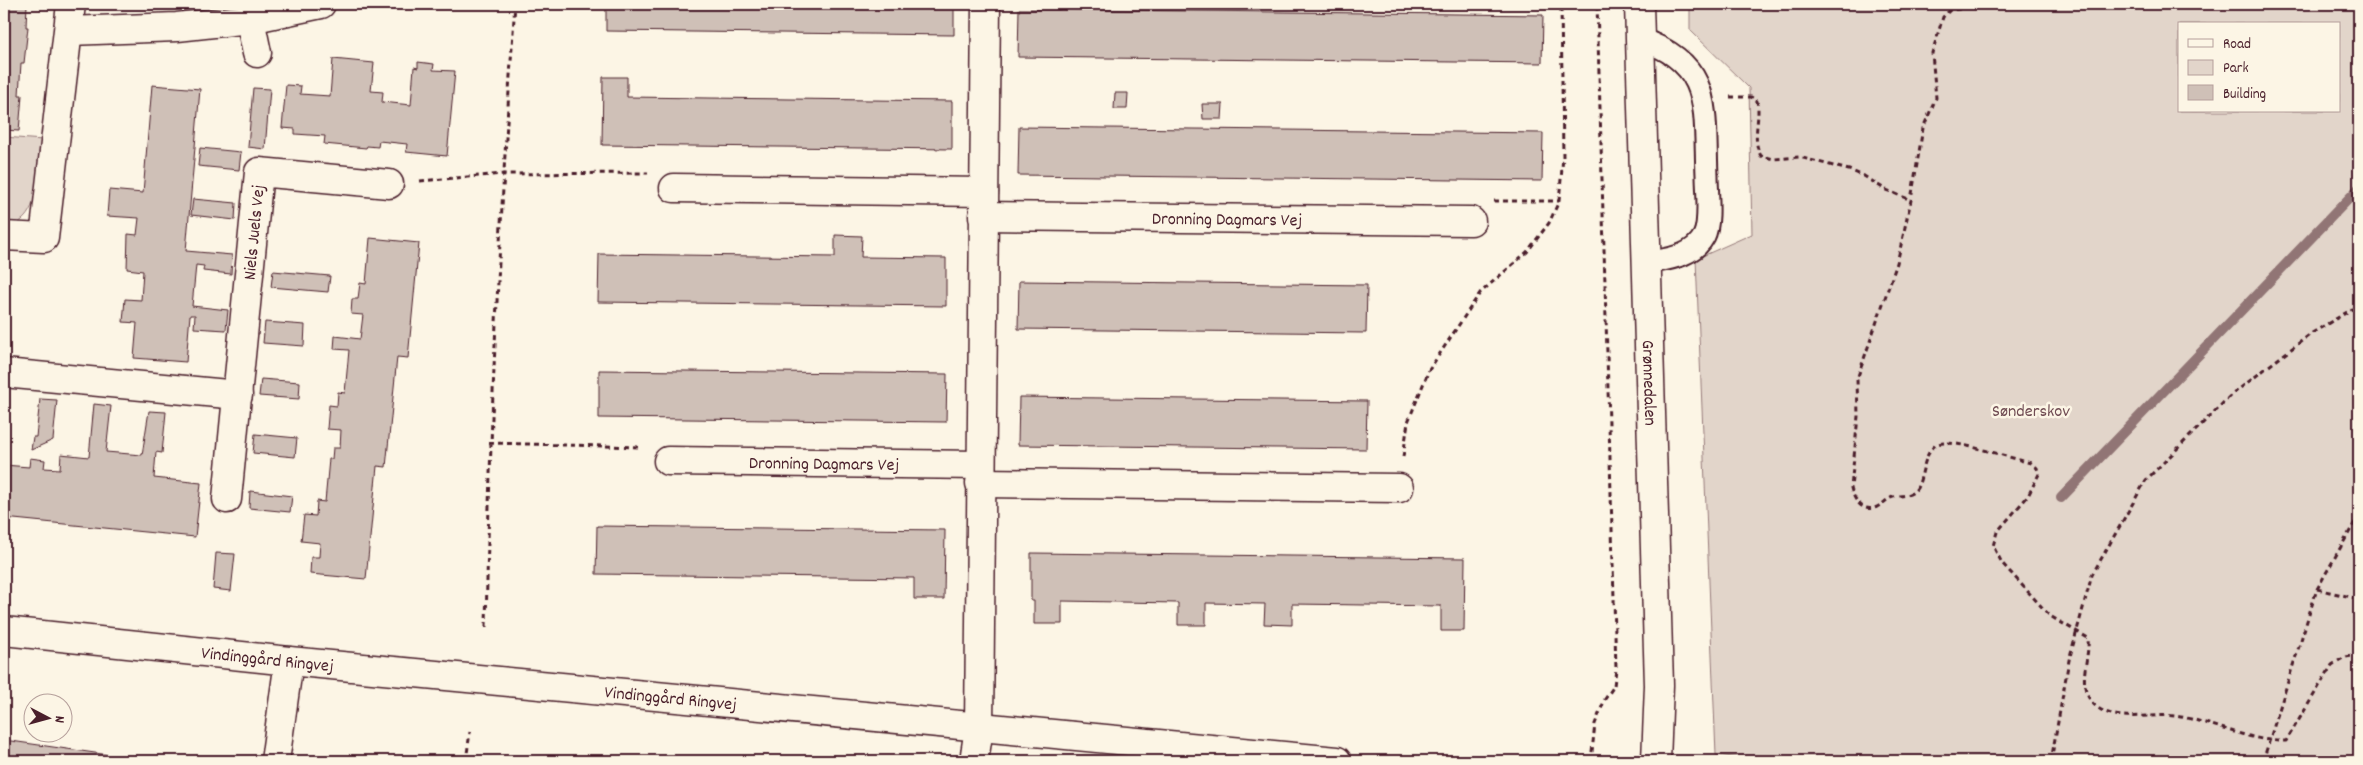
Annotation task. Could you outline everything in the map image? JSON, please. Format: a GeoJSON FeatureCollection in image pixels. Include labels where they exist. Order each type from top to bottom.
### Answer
{"type":"FeatureCollection","features":[{"type":"Feature","properties":{"kind":"street"},"geometry":{"type":"LineString","coordinates":[[4,236],[44,238],[71,4]]}},
{"type":"Feature","properties":{"kind":"street"},"geometry":{"type":"LineString","coordinates":[[69,31],[177,27],[250,19],[321,4]]}},
{"type":"Feature","properties":{"kind":"street"},"geometry":{"type":"LineString","coordinates":[[974,761],[979,728],[986,4]]}},
{"type":"Feature","properties":{"kind":"street","name":"Grønnedalen"},"geometry":{"type":"LineString","coordinates":[[1639,4],[1658,685],[1656,761]]}},
{"type":"Feature","properties":{"kind":"street"},"geometry":{"type":"LineString","coordinates":[[250,19],[257,53]]}},
{"type":"Feature","properties":{"kind":"street","name":"Niels Juels Vej"},"geometry":{"type":"LineString","coordinates":[[227,499],[259,172],[389,184]]}},
{"type":"Feature","properties":{"kind":"street","name":"Dronning Dagmars Vej"},"geometry":{"type":"LineString","coordinates":[[674,188],[983,204],[1471,221]]}},
{"type":"Feature","properties":{"kind":"street"},"geometry":{"type":"LineString","coordinates":[[4,373],[238,395]]}},
{"type":"Feature","properties":{"kind":"street","name":"Dronning Dagmars Vej"},"geometry":{"type":"LineString","coordinates":[[668,461],[1399,488]]}},
{"type":"Feature","properties":{"kind":"street","name":"Vindinggård Ringvej"},"geometry":{"type":"LineString","coordinates":[[4,631],[289,661],[1337,761]]}},
{"type":"Feature","properties":{"kind":"street"},"geometry":{"type":"LineString","coordinates":[[275,761],[289,661]]}},
{"type":"Feature","properties":{"kind":"lane"},"geometry":{"type":"LineString","coordinates":[[1640,38],[1671,51],[1690,71],[1704,98],[1708,209],[1704,236],[1688,253],[1647,263]]}},
{"type":"Feature","properties":{"kind":"path"},"geometry":{"type":"LineString","coordinates":[[486,627],[489,443],[503,174],[515,4]]}},
{"type":"Feature","properties":{"kind":"path"},"geometry":{"type":"LineString","coordinates":[[1399,488],[1408,422],[1429,370],[1480,293],[1527,252],[1549,223],[1559,202],[1564,158],[1561,4]]}},
{"type":"Feature","properties":{"kind":"path"},"geometry":{"type":"LineString","coordinates":[[1591,761],[1595,724],[1605,699],[1614,686],[1616,669],[1597,4]]}},
{"type":"Feature","properties":{"kind":"path"},"geometry":{"type":"LineString","coordinates":[[1968,4],[1961,9],[1950,10],[1943,16],[1932,53],[1932,74],[1936,98],[1923,128],[1911,200],[1897,263],[1857,379],[1858,416],[1850,488],[1854,497],[1860,506],[1868,508],[1877,507],[1892,497],[1908,496],[1917,487],[1930,449],[1940,443],[1962,445],[2031,463],[2039,474],[2028,496],[1997,532],[1993,546],[2002,563],[2050,616],[2088,638],[2084,681],[2091,701],[2107,712],[2175,716],[2228,728],[2269,742],[2286,742],[2332,665],[2354,655],[2359,658]]}},
{"type":"Feature","properties":{"kind":"path"},"geometry":{"type":"LineString","coordinates":[[1704,98],[1751,97],[1757,100],[1759,108],[1757,141],[1761,156],[1774,160],[1798,157],[1850,170],[1864,176],[1886,190],[1911,200]]}},
{"type":"Feature","properties":{"kind":"path"},"geometry":{"type":"LineString","coordinates":[[389,184],[503,174],[663,172],[674,188]]}},
{"type":"Feature","properties":{"kind":"path"},"geometry":{"type":"LineString","coordinates":[[1471,221],[1487,200],[1559,202]]}},
{"type":"Feature","properties":{"kind":"path"},"geometry":{"type":"LineString","coordinates":[[2051,761],[2069,660],[2092,575],[2146,480],[2230,396],[2312,333],[2359,305]]}},
{"type":"Feature","properties":{"kind":"path"},"geometry":{"type":"LineString","coordinates":[[489,443],[657,448],[668,461]]}},
{"type":"Feature","properties":{"kind":"path"},"geometry":{"type":"LineString","coordinates":[[2262,761],[2317,589],[2359,515]]}},
{"type":"Feature","properties":{"kind":"path"},"geometry":{"type":"LineString","coordinates":[[2317,589],[2359,599]]}},
{"type":"Feature","properties":{"kind":"path"},"geometry":{"type":"LineString","coordinates":[[466,761],[470,732]]}},
{"type":"Feature","properties":{"kind":"green space","name":"Sønderskov"},"geometry":{"type":"Polygon","coordinates":[[[1690,4],[2359,4],[2359,761],[1768,761],[1716,755],[1696,259],[1752,234],[1749,88],[1690,30],[1690,4]]]}},
{"type":"Feature","properties":{"kind":"green space"},"geometry":{"type":"Polygon","coordinates":[[[4,137],[43,140],[39,179],[32,206],[25,217],[16,224],[4,225],[4,137]]]}},
{"type":"Feature","properties":{"kind":"building"},"geometry":{"type":"Polygon","coordinates":[[[4,4],[27,4],[26,27],[28,27],[24,63],[21,63],[19,95],[22,95],[19,131],[4,130],[4,4]]]}},
{"type":"Feature","properties":{"kind":"building"},"geometry":{"type":"Polygon","coordinates":[[[606,4],[954,4],[954,35],[606,31],[606,4]]]}},
{"type":"Feature","properties":{"kind":"building"},"geometry":{"type":"Polygon","coordinates":[[[1019,9],[1543,15],[1542,63],[1018,57],[1019,9]]]}},
{"type":"Feature","properties":{"kind":"building"},"geometry":{"type":"Polygon","coordinates":[[[333,59],[374,63],[371,91],[383,92],[382,102],[411,105],[414,67],[418,68],[418,62],[434,64],[433,70],[455,71],[447,156],[406,152],[407,144],[379,141],[378,147],[367,146],[366,148],[324,144],[325,136],[295,134],[295,129],[282,128],[286,85],[301,86],[300,94],[330,96],[333,59]]]}},
{"type":"Feature","properties":{"kind":"building"},"geometry":{"type":"Polygon","coordinates":[[[603,77],[627,77],[627,97],[952,101],[952,149],[602,145],[603,77]]]}},
{"type":"Feature","properties":{"kind":"building"},"geometry":{"type":"Polygon","coordinates":[[[152,85],[200,89],[186,251],[232,255],[231,274],[203,271],[204,266],[196,265],[192,306],[228,310],[226,330],[194,328],[195,315],[190,315],[186,362],[134,358],[137,323],[123,322],[125,299],[141,300],[143,271],[127,269],[128,234],[137,235],[139,218],[107,216],[109,190],[143,193],[152,85]]]}},
{"type":"Feature","properties":{"kind":"building"},"geometry":{"type":"Polygon","coordinates":[[[253,88],[270,89],[265,149],[248,147],[253,88]]]}},
{"type":"Feature","properties":{"kind":"building"},"geometry":{"type":"Polygon","coordinates":[[[1115,93],[1128,93],[1127,109],[1114,109],[1115,93]]]}},
{"type":"Feature","properties":{"kind":"building"},"geometry":{"type":"Polygon","coordinates":[[[1202,104],[1223,104],[1222,119],[1203,119],[1202,104]]]}},
{"type":"Feature","properties":{"kind":"building"},"geometry":{"type":"Polygon","coordinates":[[[1019,127],[1543,133],[1542,181],[1018,175],[1019,127]]]}},
{"type":"Feature","properties":{"kind":"building"},"geometry":{"type":"Polygon","coordinates":[[[200,148],[241,152],[239,170],[198,166],[200,148]]]}},
{"type":"Feature","properties":{"kind":"building"},"geometry":{"type":"Polygon","coordinates":[[[193,199],[236,203],[235,220],[191,215],[193,199]]]}},
{"type":"Feature","properties":{"kind":"building"},"geometry":{"type":"Polygon","coordinates":[[[835,235],[862,236],[861,257],[946,258],[946,306],[598,302],[599,254],[835,257],[835,235]]]}},
{"type":"Feature","properties":{"kind":"building"},"geometry":{"type":"Polygon","coordinates":[[[370,238],[419,243],[408,358],[397,357],[386,467],[377,466],[366,579],[310,574],[311,557],[319,557],[320,543],[301,541],[304,515],[316,516],[317,501],[325,502],[329,459],[332,459],[333,448],[340,448],[341,430],[327,429],[329,405],[337,406],[338,392],[345,393],[349,350],[334,349],[335,336],[360,339],[363,315],[351,314],[352,299],[358,299],[360,283],[366,284],[370,238]]]}},
{"type":"Feature","properties":{"kind":"building"},"geometry":{"type":"Polygon","coordinates":[[[273,271],[330,276],[328,292],[271,287],[273,271]]]}},
{"type":"Feature","properties":{"kind":"building"},"geometry":{"type":"Polygon","coordinates":[[[1019,281],[1367,285],[1366,333],[1018,329],[1019,281]]]}},
{"type":"Feature","properties":{"kind":"building"},"geometry":{"type":"Polygon","coordinates":[[[265,322],[305,325],[304,346],[263,343],[265,322]]]}},
{"type":"Feature","properties":{"kind":"building"},"geometry":{"type":"Polygon","coordinates":[[[599,370],[947,374],[946,422],[599,418],[599,370]]]}},
{"type":"Feature","properties":{"kind":"building"},"geometry":{"type":"Polygon","coordinates":[[[261,379],[300,382],[299,399],[259,396],[261,379]]]}},
{"type":"Feature","properties":{"kind":"building"},"geometry":{"type":"Polygon","coordinates":[[[1019,397],[1367,401],[1366,449],[1018,445],[1019,397]]]}},
{"type":"Feature","properties":{"kind":"building"},"geometry":{"type":"Polygon","coordinates":[[[40,399],[57,400],[53,440],[31,450],[33,437],[36,437],[40,399]]]}},
{"type":"Feature","properties":{"kind":"building"},"geometry":{"type":"Polygon","coordinates":[[[94,404],[111,406],[106,452],[142,455],[149,411],[166,412],[162,453],[156,452],[154,478],[201,483],[195,537],[4,518],[4,465],[29,467],[30,458],[45,460],[44,468],[60,469],[61,454],[89,457],[94,404]]]}},
{"type":"Feature","properties":{"kind":"building"},"geometry":{"type":"Polygon","coordinates":[[[255,434],[297,438],[295,457],[253,453],[255,434]]]}},
{"type":"Feature","properties":{"kind":"building"},"geometry":{"type":"Polygon","coordinates":[[[250,491],[292,496],[290,512],[249,508],[250,491]]]}},
{"type":"Feature","properties":{"kind":"building"},"geometry":{"type":"Polygon","coordinates":[[[597,526],[945,530],[944,599],[914,599],[914,578],[596,574],[597,526]]]}},
{"type":"Feature","properties":{"kind":"building"},"geometry":{"type":"Polygon","coordinates":[[[216,553],[235,554],[231,591],[213,589],[216,553]]]}},
{"type":"Feature","properties":{"kind":"building"},"geometry":{"type":"Polygon","coordinates":[[[1031,553],[1465,558],[1464,631],[1441,631],[1441,606],[1292,604],[1292,625],[1264,624],[1265,604],[1206,603],[1206,625],[1178,625],[1178,603],[1062,601],[1062,624],[1034,624],[1034,601],[1031,601],[1031,553]]]}},
{"type":"Feature","properties":{"kind":"building"},"geometry":{"type":"Polygon","coordinates":[[[4,740],[151,761],[4,761],[4,740]]]}},
{"type":"Feature","properties":{"kind":"waterway"},"geometry":{"type":"LineString","coordinates":[[2061,498],[2359,188]]}}]}
